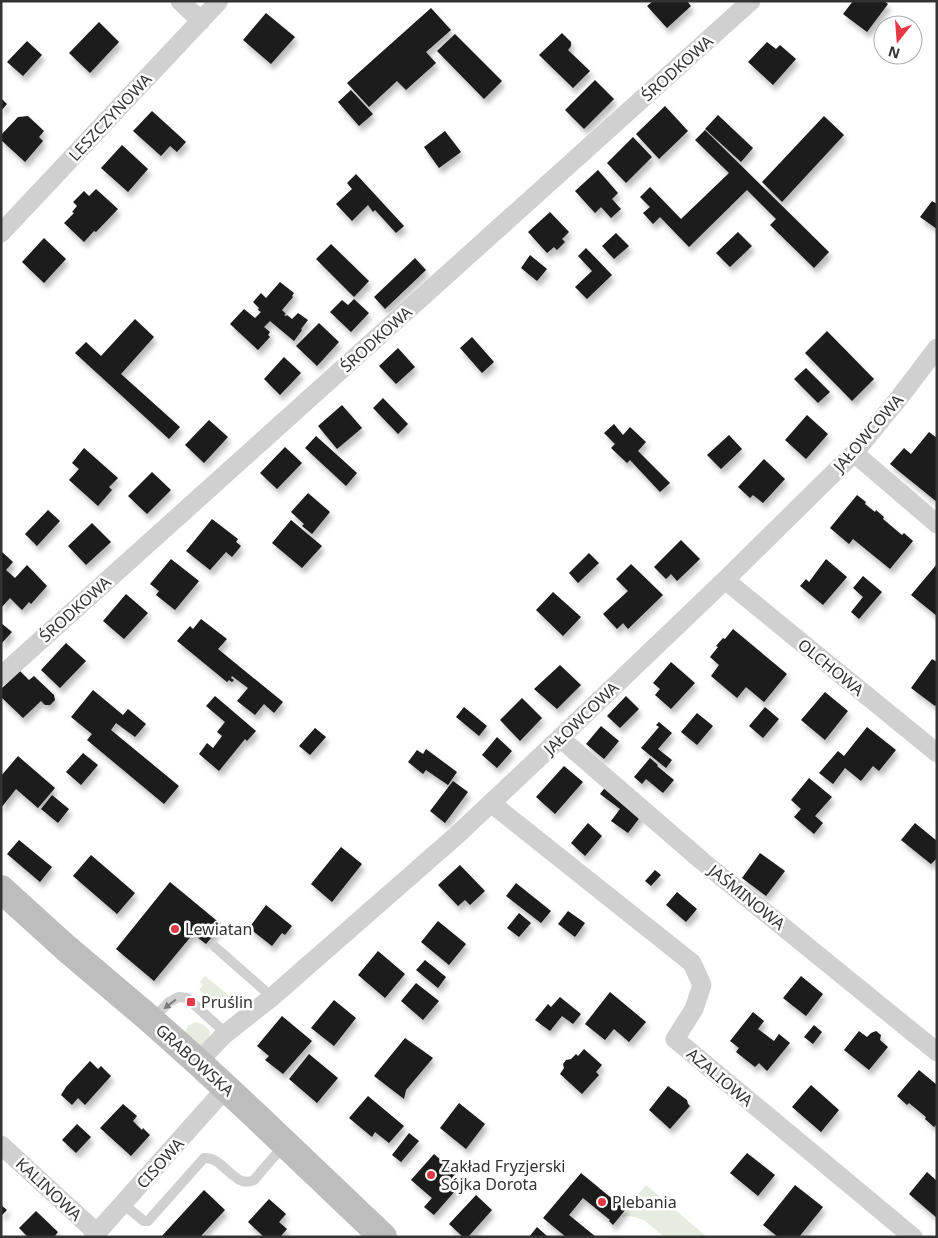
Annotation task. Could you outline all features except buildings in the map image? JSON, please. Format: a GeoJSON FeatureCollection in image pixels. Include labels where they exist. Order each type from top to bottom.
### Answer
{"type":"FeatureCollection","features":[{"type":"Feature","properties":{"kind":"street"},"geometry":{"type":"LineString","coordinates":[[180,1],[201,21]]}},
{"type":"Feature","properties":{"kind":"street","name":"LESZCZYNOWA"},"geometry":{"type":"LineString","coordinates":[[1,233],[219,1]]}},
{"type":"Feature","properties":{"kind":"street","name":"ŚRODKOWA"},"geometry":{"type":"LineString","coordinates":[[1,676],[751,1]]}},
{"type":"Feature","properties":{"kind":"street","name":"JAŁOWCOWA"},"geometry":{"type":"LineString","coordinates":[[198,1062],[224,1036],[272,997],[457,835],[725,580],[854,453],[937,348]]}},
{"type":"Feature","properties":{"kind":"street"},"geometry":{"type":"LineString","coordinates":[[854,453],[937,524]]}},
{"type":"Feature","properties":{"kind":"street","name":"OLCHOWA"},"geometry":{"type":"LineString","coordinates":[[725,580],[937,753]]}},
{"type":"Feature","properties":{"kind":"street","name":"JAŚMINOWA"},"geometry":{"type":"LineString","coordinates":[[560,738],[702,861],[937,1052]]}},
{"type":"Feature","properties":{"kind":"street","name":"AZALIOWA"},"geometry":{"type":"LineString","coordinates":[[491,803],[692,964],[702,985],[694,1009],[675,1039],[913,1237]]}},
{"type":"Feature","properties":{"kind":"street","name":"GRABOWSKA"},"geometry":{"type":"LineString","coordinates":[[1,889],[198,1062],[383,1237]]}},
{"type":"Feature","properties":{"kind":"street","name":"CISOWA"},"geometry":{"type":"LineString","coordinates":[[95,1235],[226,1088]]}},
{"type":"Feature","properties":{"kind":"street","name":"KALINOWA"},"geometry":{"type":"LineString","coordinates":[[1,1145],[95,1235]]}},
{"type":"Feature","properties":{"kind":"lane"},"geometry":{"type":"LineString","coordinates":[[215,947],[272,997]]}},
{"type":"Feature","properties":{"kind":"lane"},"geometry":{"type":"LineString","coordinates":[[151,1020],[169,1002],[179,997],[187,998],[219,1027],[224,1036]]}},
{"type":"Feature","properties":{"kind":"lane"},"geometry":{"type":"LineString","coordinates":[[123,1204],[139,1219],[148,1221],[204,1158],[213,1158],[238,1179],[249,1182],[254,1180],[286,1144]]}},
{"type":"Feature","properties":{"kind":"shaded area"},"geometry":{"type":"Polygon","coordinates":[[[205,976],[238,1003],[221,1008],[199,990],[203,985],[200,982],[205,976]]]}},
{"type":"Feature","properties":{"kind":"shaded area"},"geometry":{"type":"Polygon","coordinates":[[[195,1022],[204,1025],[210,1031],[209,1038],[203,1046],[195,1046],[184,1034],[188,1026],[195,1022]]]}},
{"type":"Feature","properties":{"kind":"shaded area"},"geometry":{"type":"Polygon","coordinates":[[[646,1185],[707,1237],[664,1237],[644,1220],[630,1216],[621,1217],[646,1185]]]}},
{"type":"Feature","properties":{"kind":"place","name":"Lewiatan"},"geometry":{"type":"Point","coordinates":[175,929]}},
{"type":"Feature","properties":{"kind":"place","name":"Pruślin"},"geometry":{"type":"Point","coordinates":[191,1002]}},
{"type":"Feature","properties":{"kind":"place","name":"Zakład Fryzjerski Sójka Dorota"},"geometry":{"type":"Point","coordinates":[431,1175]}},
{"type":"Feature","properties":{"kind":"place","name":"Plebania"},"geometry":{"type":"Point","coordinates":[602,1202]}}]}
